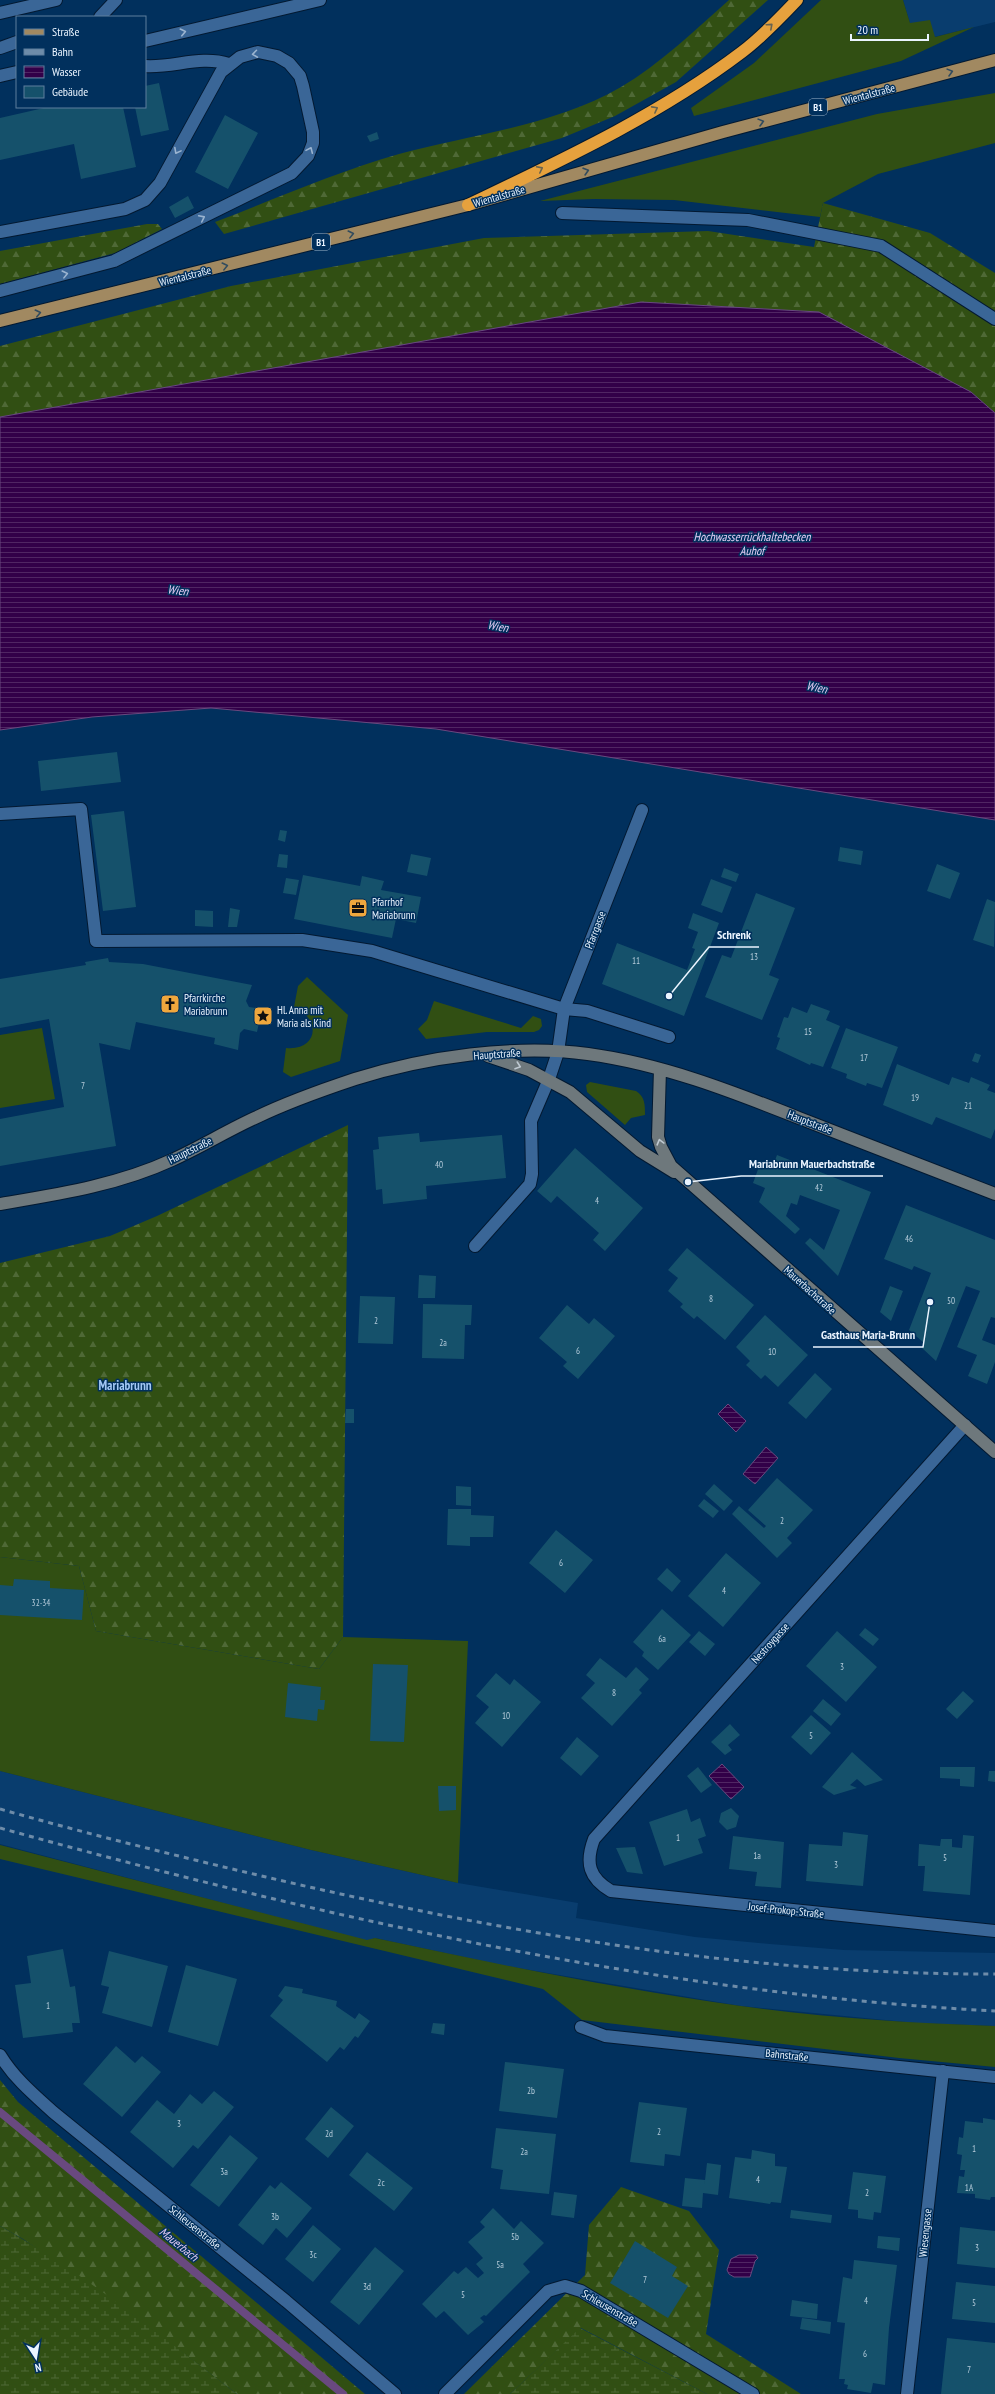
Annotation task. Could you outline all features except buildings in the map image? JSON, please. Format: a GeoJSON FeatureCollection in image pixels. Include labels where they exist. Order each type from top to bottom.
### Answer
{"type":"FeatureCollection","features":[{"type":"Feature","properties":{"kind":"highway"},"geometry":{"type":"LineString","coordinates":[[468,205],[596,141],[676,98],[743,51],[797,0]]}},
{"type":"Feature","properties":{"kind":"main road","name":"Wientalstraße"},"geometry":{"type":"LineString","coordinates":[[0,322],[468,205],[723,132],[995,60]]}},
{"type":"Feature","properties":{"kind":"main road","name":"Hauptstraße"},"geometry":{"type":"LineString","coordinates":[[0,1204],[67,1193],[142,1171],[172,1160],[258,1116],[357,1078],[421,1063],[481,1054],[558,1052],[616,1058],[660,1069],[725,1089],[995,1194]]}},
{"type":"Feature","properties":{"kind":"main road","name":"Mauerbachstraße"},"geometry":{"type":"LineString","coordinates":[[481,1054],[529,1070],[549,1079],[582,1100],[640,1151],[680,1175],[995,1452]]}},
{"type":"Feature","properties":{"kind":"main road","name":"Mauerbachstraße"},"geometry":{"type":"LineString","coordinates":[[660,1069],[658,1137],[665,1156],[680,1175]]}},
{"type":"Feature","properties":{"kind":"street"},"geometry":{"type":"LineString","coordinates":[[0,13],[56,0]]}},
{"type":"Feature","properties":{"kind":"street"},"geometry":{"type":"LineString","coordinates":[[101,16],[116,0]]}},
{"type":"Feature","properties":{"kind":"street"},"geometry":{"type":"LineString","coordinates":[[146,41],[320,0]]}},
{"type":"Feature","properties":{"kind":"street"},"geometry":{"type":"LineString","coordinates":[[0,48],[16,42]]}},
{"type":"Feature","properties":{"kind":"street"},"geometry":{"type":"LineString","coordinates":[[0,232],[125,209],[145,200],[160,183],[221,72],[229,64],[240,57],[258,52],[277,56],[289,63],[300,76],[313,132],[313,143],[308,156],[292,173],[114,261],[0,291]]}},
{"type":"Feature","properties":{"kind":"street"},"geometry":{"type":"LineString","coordinates":[[146,66],[201,60],[216,60],[229,64]]}},
{"type":"Feature","properties":{"kind":"street"},"geometry":{"type":"LineString","coordinates":[[0,76],[16,72]]}},
{"type":"Feature","properties":{"kind":"street"},"geometry":{"type":"LineString","coordinates":[[562,213],[748,220],[881,246],[995,318]]}},
{"type":"Feature","properties":{"kind":"street"},"geometry":{"type":"LineString","coordinates":[[0,814],[81,809],[96,941],[302,940],[372,951],[564,1009],[587,1011],[669,1037]]}},
{"type":"Feature","properties":{"kind":"street","name":"Pfarrgasse"},"geometry":{"type":"LineString","coordinates":[[475,1246],[530,1184],[532,1174],[531,1121],[549,1079],[558,1052],[564,1009],[642,810]]}},
{"type":"Feature","properties":{"kind":"street","name":"Nestroygasse"},"geometry":{"type":"LineString","coordinates":[[589,1866],[588,1853],[594,1839],[965,1425]]}},
{"type":"Feature","properties":{"kind":"street","name":"Josef-Prokop-Straße"},"geometry":{"type":"LineString","coordinates":[[589,1866],[598,1884],[611,1891],[995,1931]]}},
{"type":"Feature","properties":{"kind":"street","name":"Bahnstraße"},"geometry":{"type":"LineString","coordinates":[[582,2026],[605,2036],[995,2077]]}},
{"type":"Feature","properties":{"kind":"street","name":"Schleusenstraße"},"geometry":{"type":"LineString","coordinates":[[0,2055],[26,2088],[53,2112],[280,2296],[395,2394]]}},
{"type":"Feature","properties":{"kind":"street","name":"Wiesengasse"},"geometry":{"type":"LineString","coordinates":[[907,2394],[943,2072]]}},
{"type":"Feature","properties":{"kind":"street","name":"Schleusenstraße"},"geometry":{"type":"LineString","coordinates":[[445,2394],[548,2291],[565,2286],[573,2287],[582,2291],[753,2394]]}},
{"type":"Feature","properties":{"kind":"shaded area"},"geometry":{"type":"Polygon","coordinates":[[[903,0],[995,0],[995,22],[934,37],[910,23],[903,0]]]}},
{"type":"Feature","properties":{"kind":"shaded area"},"geometry":{"type":"Polygon","coordinates":[[[0,1771],[311,1850],[458,1883],[578,1903],[576,1918],[695,1937],[770,1944],[844,1950],[995,1953],[995,2026],[916,2023],[741,2006],[506,1966],[375,1938],[367,1941],[0,1844],[0,1771]]]}},
{"type":"Feature","properties":{"kind":"green space"},"geometry":{"type":"Polygon","coordinates":[[[729,0],[768,0],[676,82],[615,116],[562,138],[224,234],[215,222],[329,177],[375,161],[541,120],[595,100],[621,87],[650,68],[729,0]]]}},
{"type":"Feature","properties":{"kind":"green space"},"geometry":{"type":"Polygon","coordinates":[[[821,0],[903,0],[910,23],[930,20],[935,37],[974,27],[901,61],[694,116],[691,108],[754,63],[821,0]]]}},
{"type":"Feature","properties":{"kind":"green space"},"geometry":{"type":"Polygon","coordinates":[[[995,93],[995,143],[878,174],[823,203],[820,217],[674,200],[594,199],[540,201],[877,114],[995,93]]]}},
{"type":"Feature","properties":{"kind":"green space"},"geometry":{"type":"Polygon","coordinates":[[[823,203],[930,233],[995,273],[995,413],[971,392],[819,312],[641,302],[0,417],[0,346],[231,286],[484,238],[708,231],[814,247],[823,203]]]}},
{"type":"Feature","properties":{"kind":"green space"},"geometry":{"type":"Polygon","coordinates":[[[147,224],[158,224],[162,229],[115,253],[0,284],[0,251],[147,224]]]}},
{"type":"Feature","properties":{"kind":"green space"},"geometry":{"type":"Polygon","coordinates":[[[307,977],[348,1015],[340,1061],[291,1077],[283,1072],[286,1048],[297,1048],[305,1045],[310,1040],[312,1033],[312,1026],[309,1019],[303,1012],[294,1007],[298,986],[307,977]]]}},
{"type":"Feature","properties":{"kind":"green space"},"geometry":{"type":"Polygon","coordinates":[[[434,1001],[521,1028],[533,1016],[541,1019],[542,1026],[539,1030],[534,1032],[487,1032],[426,1039],[418,1029],[427,1020],[434,1001]]]}},
{"type":"Feature","properties":{"kind":"green space"},"geometry":{"type":"Polygon","coordinates":[[[42,1028],[55,1099],[0,1108],[0,1035],[42,1028]]]}},
{"type":"Feature","properties":{"kind":"green space"},"geometry":{"type":"Polygon","coordinates":[[[590,1082],[636,1091],[644,1101],[645,1115],[631,1118],[625,1125],[587,1092],[586,1085],[590,1082]]]}},
{"type":"Feature","properties":{"kind":"green space"},"geometry":{"type":"Polygon","coordinates":[[[348,1125],[343,1637],[319,1669],[96,1631],[79,1566],[0,1557],[0,1263],[110,1236],[157,1216],[348,1125]]]}},
{"type":"Feature","properties":{"kind":"green space"},"geometry":{"type":"Polygon","coordinates":[[[0,1557],[79,1566],[96,1631],[319,1669],[343,1637],[468,1641],[458,1883],[311,1850],[0,1771],[0,1557]]]}},
{"type":"Feature","properties":{"kind":"green space"},"geometry":{"type":"Polygon","coordinates":[[[0,1845],[367,1940],[375,1938],[603,1984],[741,2006],[804,2014],[899,2022],[995,2026],[995,2067],[899,2058],[582,2020],[543,1989],[0,1859],[0,1845]]]}},
{"type":"Feature","properties":{"kind":"green space"},"geometry":{"type":"Polygon","coordinates":[[[0,2080],[18,2102],[365,2394],[237,2394],[133,2315],[23,2239],[0,2226],[0,2080]]]}},
{"type":"Feature","properties":{"kind":"green space"},"geometry":{"type":"Polygon","coordinates":[[[621,2187],[689,2211],[719,2250],[706,2334],[801,2394],[707,2394],[581,2328],[510,2394],[464,2394],[585,2275],[589,2225],[621,2187]]]}},
{"type":"Feature","properties":{"kind":"green space"},"geometry":{"type":"Polygon","coordinates":[[[0,2226],[31,2244],[92,2284],[237,2394],[0,2394],[0,2226]]]}},
{"type":"Feature","properties":{"kind":"green space"},"geometry":{"type":"Polygon","coordinates":[[[580,2328],[707,2394],[510,2394],[580,2328]]]}},
{"type":"Feature","properties":{"kind":"water","name":"Hochwasserrückhaltebecken Auhof"},"geometry":{"type":"Polygon","coordinates":[[[641,302],[819,312],[971,392],[995,413],[995,820],[436,729],[211,708],[92,717],[0,730],[0,417],[641,302]]]}},
{"type":"Feature","properties":{"kind":"water"},"geometry":{"type":"Polygon","coordinates":[[[728,1404],[746,1421],[736,1432],[718,1414],[728,1404]]]}},
{"type":"Feature","properties":{"kind":"water"},"geometry":{"type":"Polygon","coordinates":[[[766,1447],[778,1458],[755,1484],[743,1474],[766,1447]]]}},
{"type":"Feature","properties":{"kind":"water"},"geometry":{"type":"Polygon","coordinates":[[[722,1764],[744,1787],[731,1799],[709,1776],[722,1764]]]}},
{"type":"Feature","properties":{"kind":"water"},"geometry":{"type":"Polygon","coordinates":[[[739,2255],[756,2255],[758,2258],[755,2261],[750,2277],[734,2277],[729,2274],[727,2270],[731,2259],[739,2255]]]}},
{"type":"Feature","properties":{"kind":"waterway","name":"Mauerbach"},"geometry":{"type":"LineString","coordinates":[[0,2112],[343,2394]]}},
{"type":"Feature","properties":{"kind":"railway"},"geometry":{"type":"LineString","coordinates":[[0,1809],[266,1877],[446,1916],[537,1933],[719,1959],[810,1967],[903,1972],[995,1974]]}},
{"type":"Feature","properties":{"kind":"railway"},"geometry":{"type":"LineString","coordinates":[[0,1828],[122,1861],[369,1921],[618,1969],[743,1987],[869,2002],[995,2011]]}},
{"type":"Feature","properties":{"kind":"place","name":"Pfarrhof Mariabrunn"},"geometry":{"type":"Point","coordinates":[358,908]}},
{"type":"Feature","properties":{"kind":"place","name":"Schrenk"},"geometry":{"type":"Point","coordinates":[669,996]}},
{"type":"Feature","properties":{"kind":"place","name":"Pfarrkirche Mariabrunn"},"geometry":{"type":"Point","coordinates":[170,1004]}},
{"type":"Feature","properties":{"kind":"place","name":"Hl. Anna mit Maria als Kind"},"geometry":{"type":"Point","coordinates":[263,1016]}},
{"type":"Feature","properties":{"kind":"place","name":"Mariabrunn Mauerbachstraße"},"geometry":{"type":"Point","coordinates":[688,1182]}},
{"type":"Feature","properties":{"kind":"place","name":"Gasthaus Maria-Brunn"},"geometry":{"type":"Point","coordinates":[930,1302]}},
{"type":"Feature","properties":{"kind":"district","name":"Mariabrunn"},"geometry":{"type":"Point","coordinates":[125,1385]}},
{"type":"Feature","properties":{"kind":"water label","name":"Wien"},"geometry":{"type":"Point","coordinates":[178,590]}},
{"type":"Feature","properties":{"kind":"water label","name":"Wien"},"geometry":{"type":"Point","coordinates":[498,626]}},
{"type":"Feature","properties":{"kind":"water label","name":"Wien"},"geometry":{"type":"Point","coordinates":[817,687]}}]}
